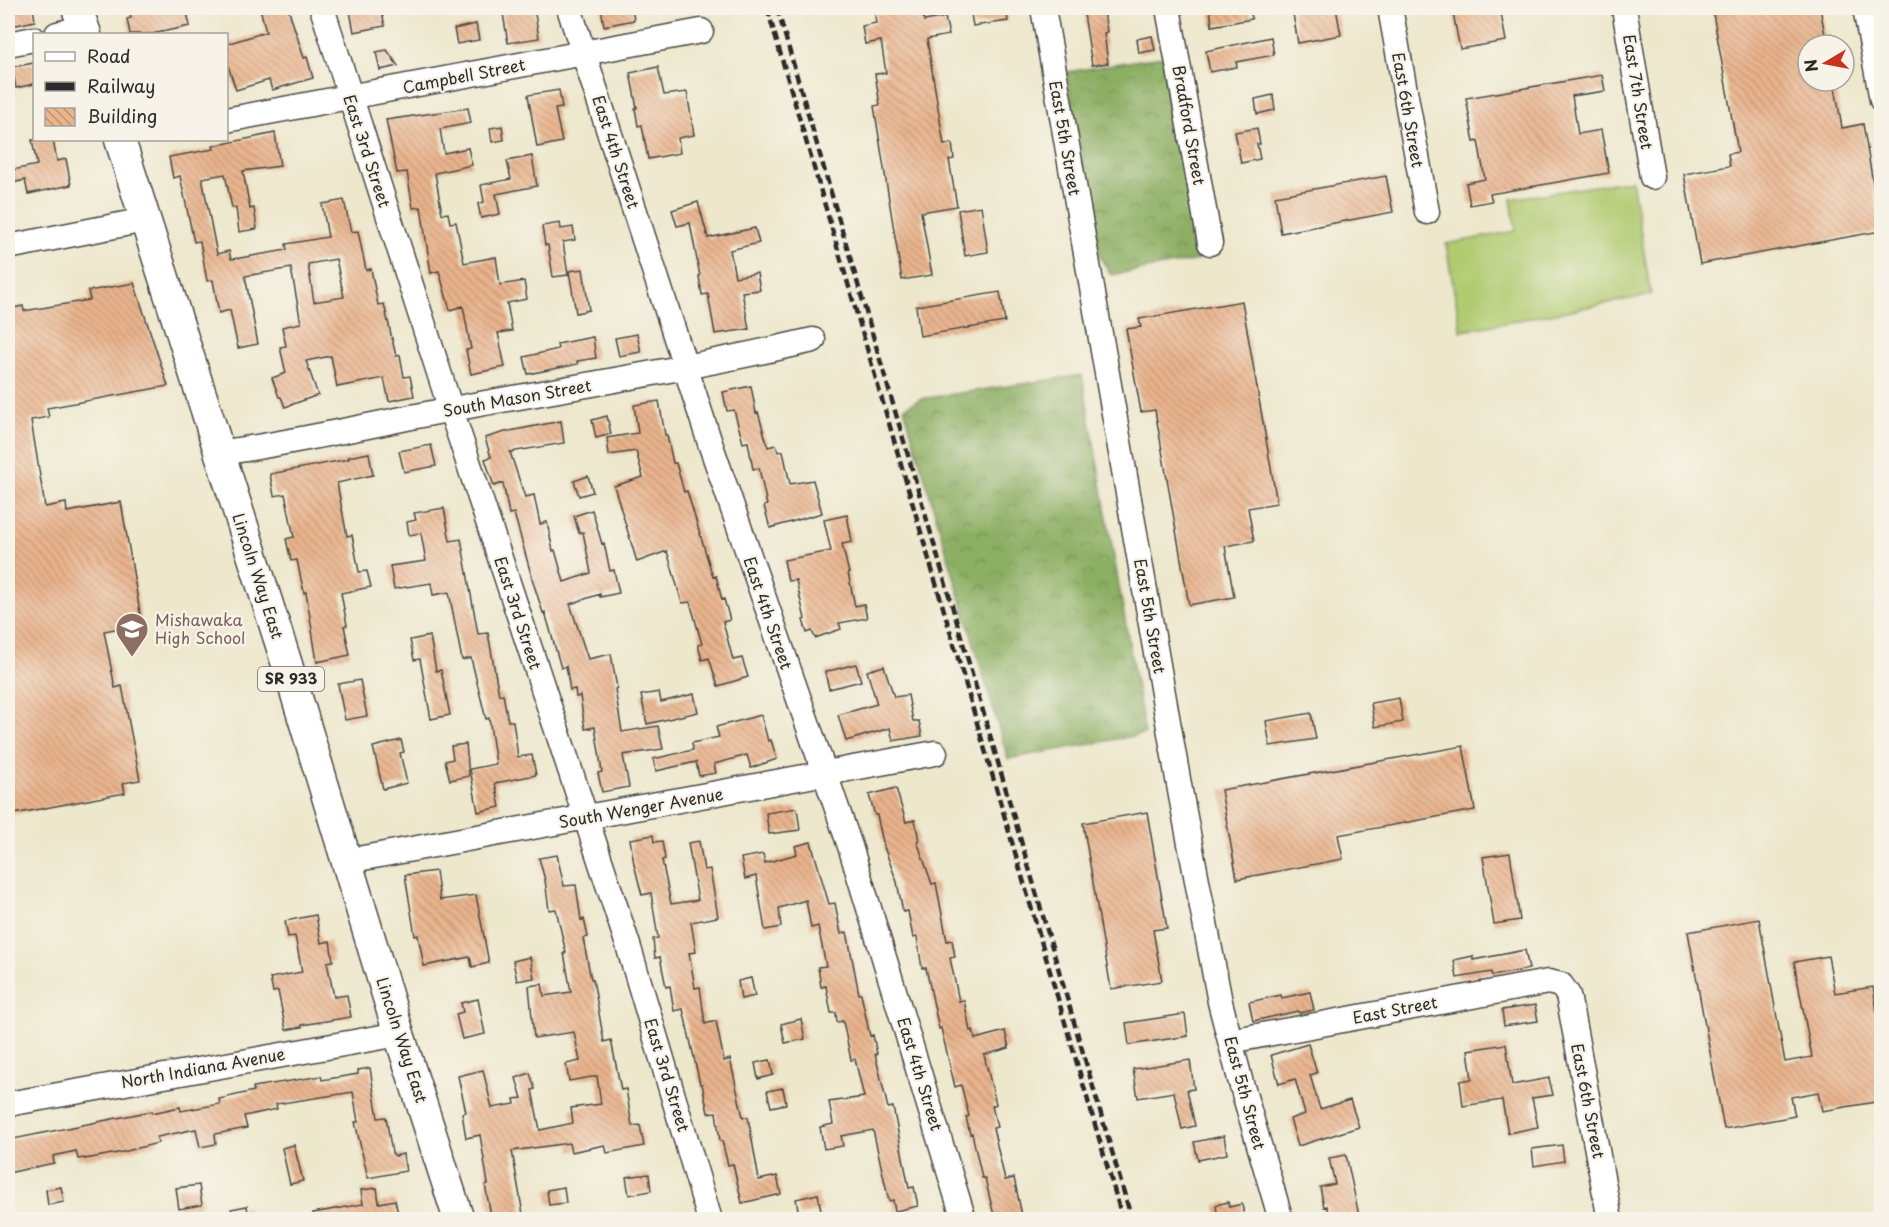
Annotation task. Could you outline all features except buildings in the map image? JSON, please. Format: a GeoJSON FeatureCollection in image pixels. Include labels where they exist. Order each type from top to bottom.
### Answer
{"type":"FeatureCollection","features":[{"type":"Feature","properties":{"kind":"main road","name":"Lincoln Way East"},"geometry":{"type":"LineString","coordinates":[[120,141],[459,1220]]}},
{"type":"Feature","properties":{"kind":"street","name":"East 3rd Street"},"geometry":{"type":"LineString","coordinates":[[322,8],[451,410],[628,945],[710,1220]]}},
{"type":"Feature","properties":{"kind":"street","name":"East 4th Street"},"geometry":{"type":"LineString","coordinates":[[569,8],[734,515],[850,846],[964,1220]]}},
{"type":"Feature","properties":{"kind":"street","name":"East 5th Street"},"geometry":{"type":"LineString","coordinates":[[1043,8],[1181,796],[1220,1002],[1281,1220]]}},
{"type":"Feature","properties":{"kind":"street","name":"Bradford Street"},"geometry":{"type":"LineString","coordinates":[[1168,8],[1210,243]]}},
{"type":"Feature","properties":{"kind":"street","name":"East 6th Street"},"geometry":{"type":"LineString","coordinates":[[1390,8],[1426,212]]}},
{"type":"Feature","properties":{"kind":"street","name":"East 7th Street"},"geometry":{"type":"LineString","coordinates":[[1624,8],[1652,177]]}},
{"type":"Feature","properties":{"kind":"street"},"geometry":{"type":"LineString","coordinates":[[1865,8],[1881,100]]}},
{"type":"Feature","properties":{"kind":"street","name":"Campbell Street"},"geometry":{"type":"LineString","coordinates":[[228,120],[701,31]]}},
{"type":"Feature","properties":{"kind":"street"},"geometry":{"type":"LineString","coordinates":[[8,44],[33,39]]}},
{"type":"Feature","properties":{"kind":"street"},"geometry":{"type":"LineString","coordinates":[[8,247],[146,220]]}},
{"type":"Feature","properties":{"kind":"street","name":"South Mason Street"},"geometry":{"type":"LineString","coordinates":[[219,453],[338,433],[685,367],[813,340]]}},
{"type":"Feature","properties":{"kind":"street","name":"South Wenger Avenue"},"geometry":{"type":"LineString","coordinates":[[347,861],[935,753]]}},
{"type":"Feature","properties":{"kind":"street","name":"East Street"},"geometry":{"type":"LineString","coordinates":[[1230,1041],[1548,982],[1560,985]]}},
{"type":"Feature","properties":{"kind":"street","name":"East 6th Street"},"geometry":{"type":"LineString","coordinates":[[1560,985],[1568,995],[1610,1220]]}},
{"type":"Feature","properties":{"kind":"street","name":"North Indiana Avenue"},"geometry":{"type":"LineString","coordinates":[[8,1104],[399,1034]]}},
{"type":"Feature","properties":{"kind":"green space"},"geometry":{"type":"Polygon","coordinates":[[[1164,56],[1199,260],[1111,275],[1100,257],[1066,72],[1164,56]]]}},
{"type":"Feature","properties":{"kind":"green space"},"geometry":{"type":"Polygon","coordinates":[[[1632,180],[1651,295],[1461,331],[1446,244],[1516,231],[1511,199],[1632,180]]]}},
{"type":"Feature","properties":{"kind":"green space"},"geometry":{"type":"Polygon","coordinates":[[[1082,375],[1145,734],[1008,759],[904,408],[920,399],[1082,375]]]}},
{"type":"Feature","properties":{"kind":"railway"},"geometry":{"type":"LineString","coordinates":[[767,8],[1123,1220]]}},
{"type":"Feature","properties":{"kind":"railway"},"geometry":{"type":"LineString","coordinates":[[777,8],[1132,1220]]}},
{"type":"Feature","properties":{"kind":"place","name":"Mishawaka High School"},"geometry":{"type":"Point","coordinates":[132,658]}}]}
